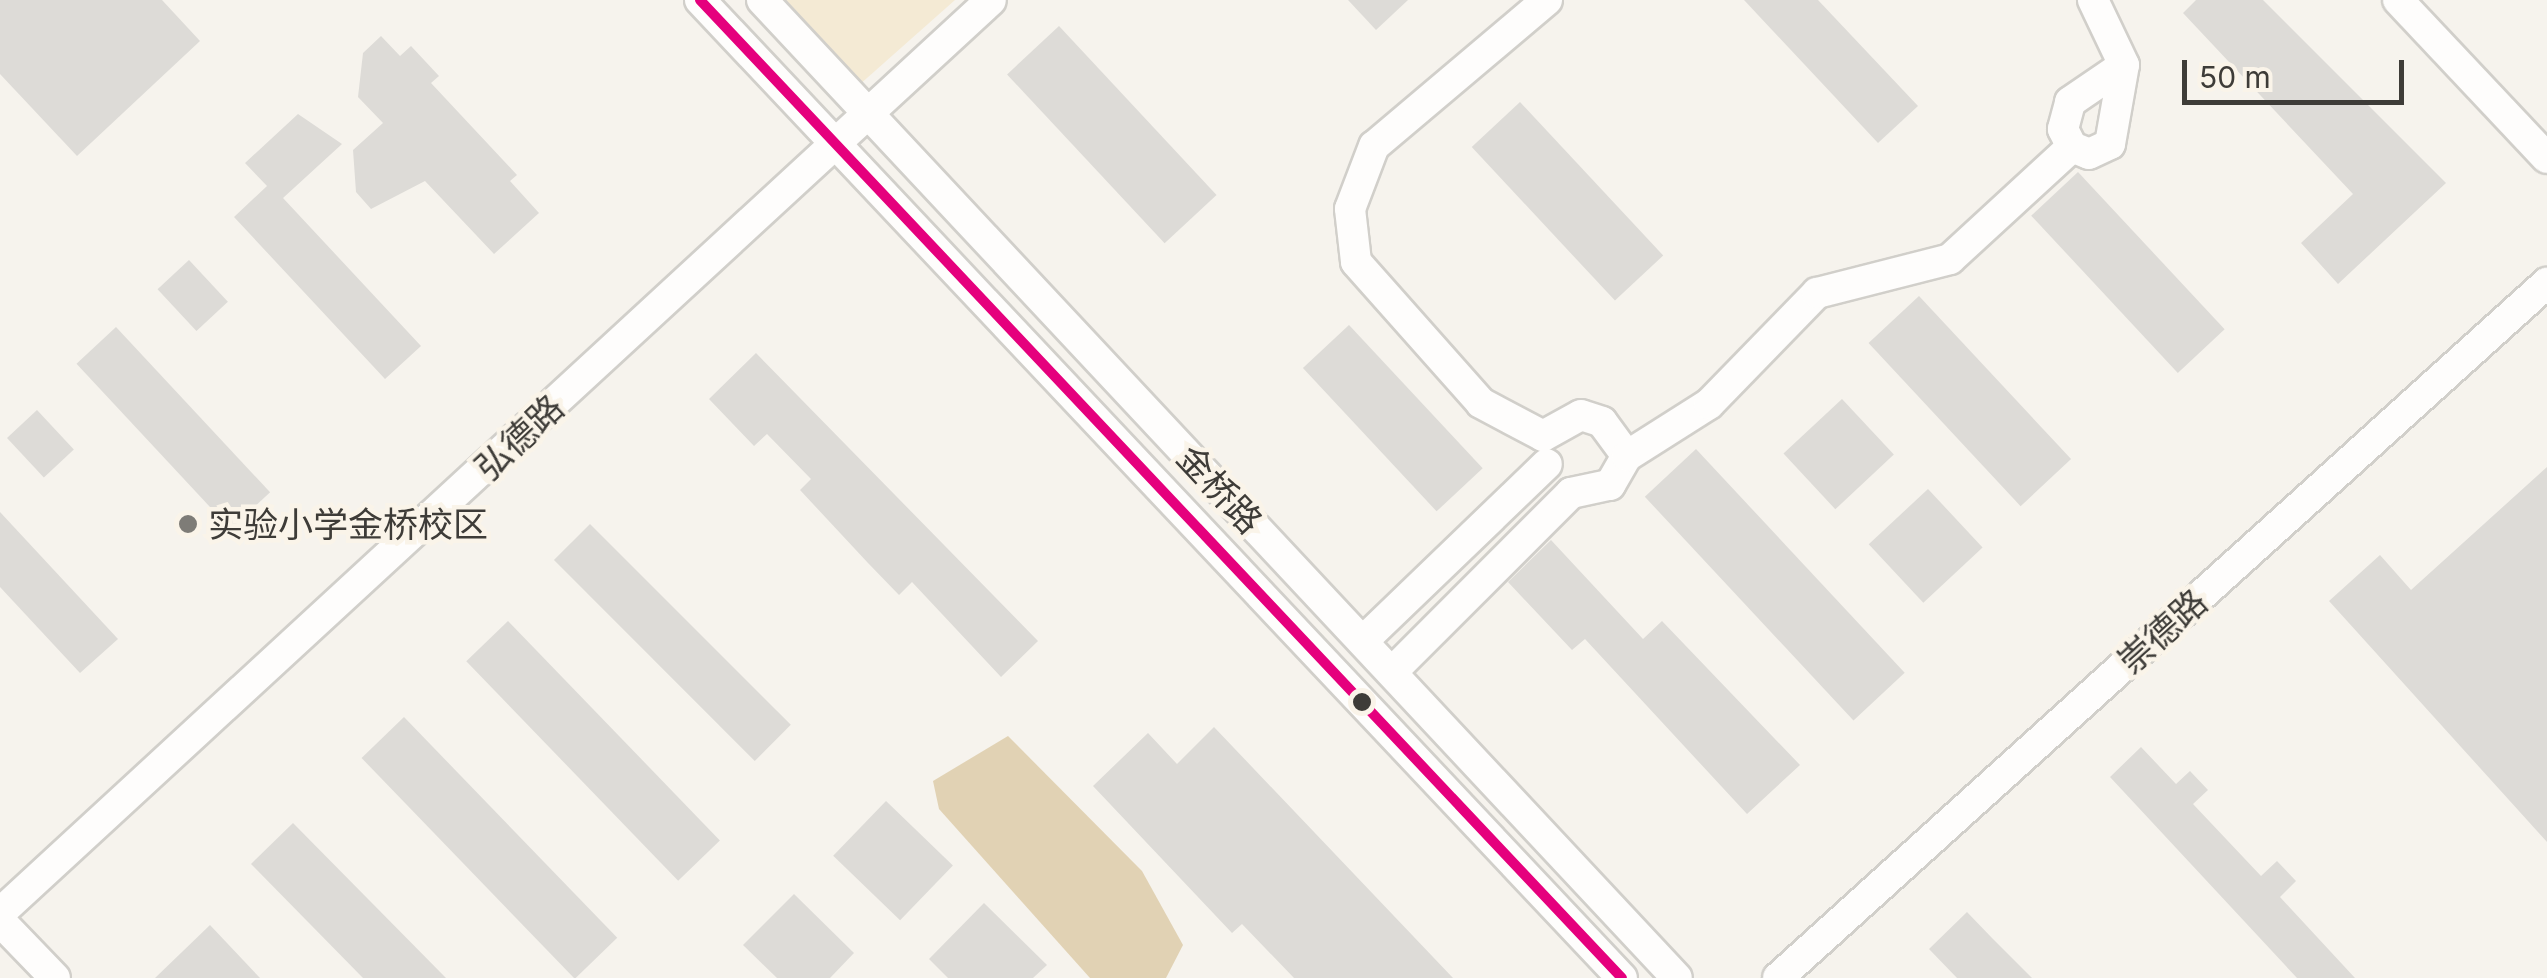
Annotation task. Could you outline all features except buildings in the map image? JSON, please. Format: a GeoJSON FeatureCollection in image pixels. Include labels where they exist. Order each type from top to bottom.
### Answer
{"type":"FeatureCollection","features":[{"type":"Feature","properties":{"kind":"street","name":"金桥路"},"geometry":{"type":"LineString","coordinates":[[700,0],[1622,978]]}},
{"type":"Feature","properties":{"kind":"street","name":"金桥路"},"geometry":{"type":"LineString","coordinates":[[762,0],[1678,978]]}},
{"type":"Feature","properties":{"kind":"street","name":"弘德路"},"geometry":{"type":"LineString","coordinates":[[0,913],[992,0]]}},
{"type":"Feature","properties":{"kind":"street"},"geometry":{"type":"LineString","coordinates":[[1546,0],[1407,110],[1374,146],[1350,210],[1356,262],[1481,403],[1546,450],[1570,493]]}},
{"type":"Feature","properties":{"kind":"street"},"geometry":{"type":"LineString","coordinates":[[2093,0],[2124,65],[2110,144],[2089,154],[2072,147],[2063,128],[2070,102],[2124,65]]}},
{"type":"Feature","properties":{"kind":"street"},"geometry":{"type":"LineString","coordinates":[[2398,0],[2547,158]]}},
{"type":"Feature","properties":{"kind":"street"},"geometry":{"type":"LineString","coordinates":[[1392,672],[1570,493],[1610,485],[1627,456],[1709,404],[1817,293],[1950,260],[2072,147]]}},
{"type":"Feature","properties":{"kind":"street","name":"崇德路"},"geometry":{"type":"LineString","coordinates":[[1778,978],[2547,283]]}},
{"type":"Feature","properties":{"kind":"street"},"geometry":{"type":"LineString","coordinates":[[1362,641],[1581,414],[1602,422],[1627,456]]}},
{"type":"Feature","properties":{"kind":"street"},"geometry":{"type":"LineString","coordinates":[[0,921],[55,978]]}},
{"type":"Feature","properties":{"kind":"shaded area"},"geometry":{"type":"Polygon","coordinates":[[[778,0],[955,0],[858,86],[778,0]]]}},
{"type":"Feature","properties":{"kind":"shaded area"},"geometry":{"type":"Polygon","coordinates":[[[1008,736],[1142,871],[1183,945],[1166,978],[1090,978],[939,809],[933,781],[1008,736]]]}},
{"type":"Feature","properties":{"kind":"transit line"},"geometry":{"type":"LineString","coordinates":[[700,0],[1622,978]]}},
{"type":"Feature","properties":{"kind":"place","name":"实验小学金桥校区"},"geometry":{"type":"Point","coordinates":[188,524]}}]}
